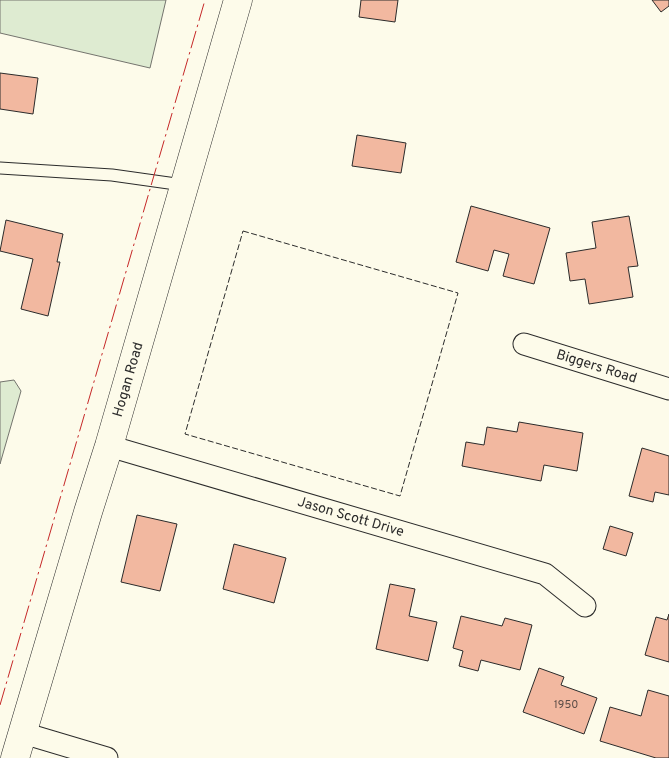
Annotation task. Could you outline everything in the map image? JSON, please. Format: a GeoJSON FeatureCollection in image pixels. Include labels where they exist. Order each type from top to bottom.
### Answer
{"type":"FeatureCollection","features":[{"type":"Feature","properties":{"kind":"main road","name":"Hogan Road"},"geometry":{"type":"LineString","coordinates":[[19,745],[109,446],[238,0]]}},
{"type":"Feature","properties":{"kind":"street","name":"Biggers Road"},"geometry":{"type":"LineString","coordinates":[[524,344],[669,389]]}},
{"type":"Feature","properties":{"kind":"street","name":"Jason Scott Drive"},"geometry":{"type":"LineString","coordinates":[[109,446],[545,574],[585,606]]}},
{"type":"Feature","properties":{"kind":"street"},"geometry":{"type":"LineString","coordinates":[[19,745],[107,758]]}},
{"type":"Feature","properties":{"kind":"lane"},"geometry":{"type":"LineString","coordinates":[[0,168],[112,176],[183,185]]}},
{"type":"Feature","properties":{"kind":"green space"},"geometry":{"type":"Polygon","coordinates":[[[0,0],[166,0],[150,68],[0,33],[0,0]]]}},
{"type":"Feature","properties":{"kind":"green space"},"geometry":{"type":"Polygon","coordinates":[[[14,380],[21,391],[0,464],[0,382],[14,380]]]}},
{"type":"Feature","properties":{"kind":"building"},"geometry":{"type":"Polygon","coordinates":[[[361,0],[398,0],[395,22],[359,17],[361,0]]]}},
{"type":"Feature","properties":{"kind":"building"},"geometry":{"type":"Polygon","coordinates":[[[652,0],[669,0],[669,6],[661,12],[652,0]]]}},
{"type":"Feature","properties":{"kind":"building"},"geometry":{"type":"Polygon","coordinates":[[[0,73],[38,78],[33,114],[0,109],[0,73]]]}},
{"type":"Feature","properties":{"kind":"building"},"geometry":{"type":"Polygon","coordinates":[[[357,135],[406,143],[401,173],[352,166],[357,135]]]}},
{"type":"Feature","properties":{"kind":"building"},"geometry":{"type":"Polygon","coordinates":[[[471,206],[550,228],[534,284],[503,276],[509,254],[494,250],[488,271],[456,262],[471,206]]]}},
{"type":"Feature","properties":{"kind":"building"},"geometry":{"type":"Polygon","coordinates":[[[629,216],[638,266],[628,267],[633,297],[589,304],[585,279],[570,281],[566,253],[596,248],[592,222],[629,216]]]}},
{"type":"Feature","properties":{"kind":"building"},"geometry":{"type":"Polygon","coordinates":[[[6,220],[63,234],[57,262],[60,262],[48,316],[21,309],[33,259],[0,251],[6,220]]]}},
{"type":"Feature","properties":{"kind":"building"},"geometry":{"type":"Polygon","coordinates":[[[519,422],[583,433],[577,471],[544,465],[541,481],[462,466],[466,442],[484,445],[487,427],[517,432],[519,422]]]}},
{"type":"Feature","properties":{"kind":"building"},"geometry":{"type":"Polygon","coordinates":[[[642,448],[669,456],[669,495],[655,492],[653,502],[629,496],[642,448]]]}},
{"type":"Feature","properties":{"kind":"building"},"geometry":{"type":"Polygon","coordinates":[[[137,515],[177,524],[160,591],[121,582],[137,515]]]}},
{"type":"Feature","properties":{"kind":"building"},"geometry":{"type":"Polygon","coordinates":[[[610,526],[633,533],[626,556],[603,549],[610,526]]]}},
{"type":"Feature","properties":{"kind":"building"},"geometry":{"type":"Polygon","coordinates":[[[234,544],[286,558],[274,603],[223,589],[234,544]]]}},
{"type":"Feature","properties":{"kind":"building"},"geometry":{"type":"Polygon","coordinates":[[[390,584],[415,589],[409,616],[437,622],[428,661],[376,649],[390,584]]]}},
{"type":"Feature","properties":{"kind":"building"},"geometry":{"type":"Polygon","coordinates":[[[669,614],[669,662],[645,655],[656,617],[667,620],[669,614]]]}},
{"type":"Feature","properties":{"kind":"building"},"geometry":{"type":"Polygon","coordinates":[[[461,616],[502,626],[505,618],[532,625],[520,670],[481,660],[478,671],[459,666],[463,651],[453,648],[461,616]]]}},
{"type":"Feature","properties":{"kind":"building"},"geometry":{"type":"Polygon","coordinates":[[[539,668],[564,677],[561,685],[597,698],[584,734],[523,712],[539,668]]]}},
{"type":"Feature","properties":{"kind":"building"},"geometry":{"type":"Polygon","coordinates":[[[648,690],[669,696],[669,758],[656,758],[600,741],[610,707],[641,716],[648,690]]]}},
{"type":"Feature","properties":{"kind":"fence"},"geometry":{"type":"LineString","coordinates":[[243,231],[458,293],[400,496],[185,434],[243,231]]}},
{"type":"Feature","properties":{"kind":"power"},"geometry":{"type":"LineString","coordinates":[[0,705],[205,0]]}}]}
